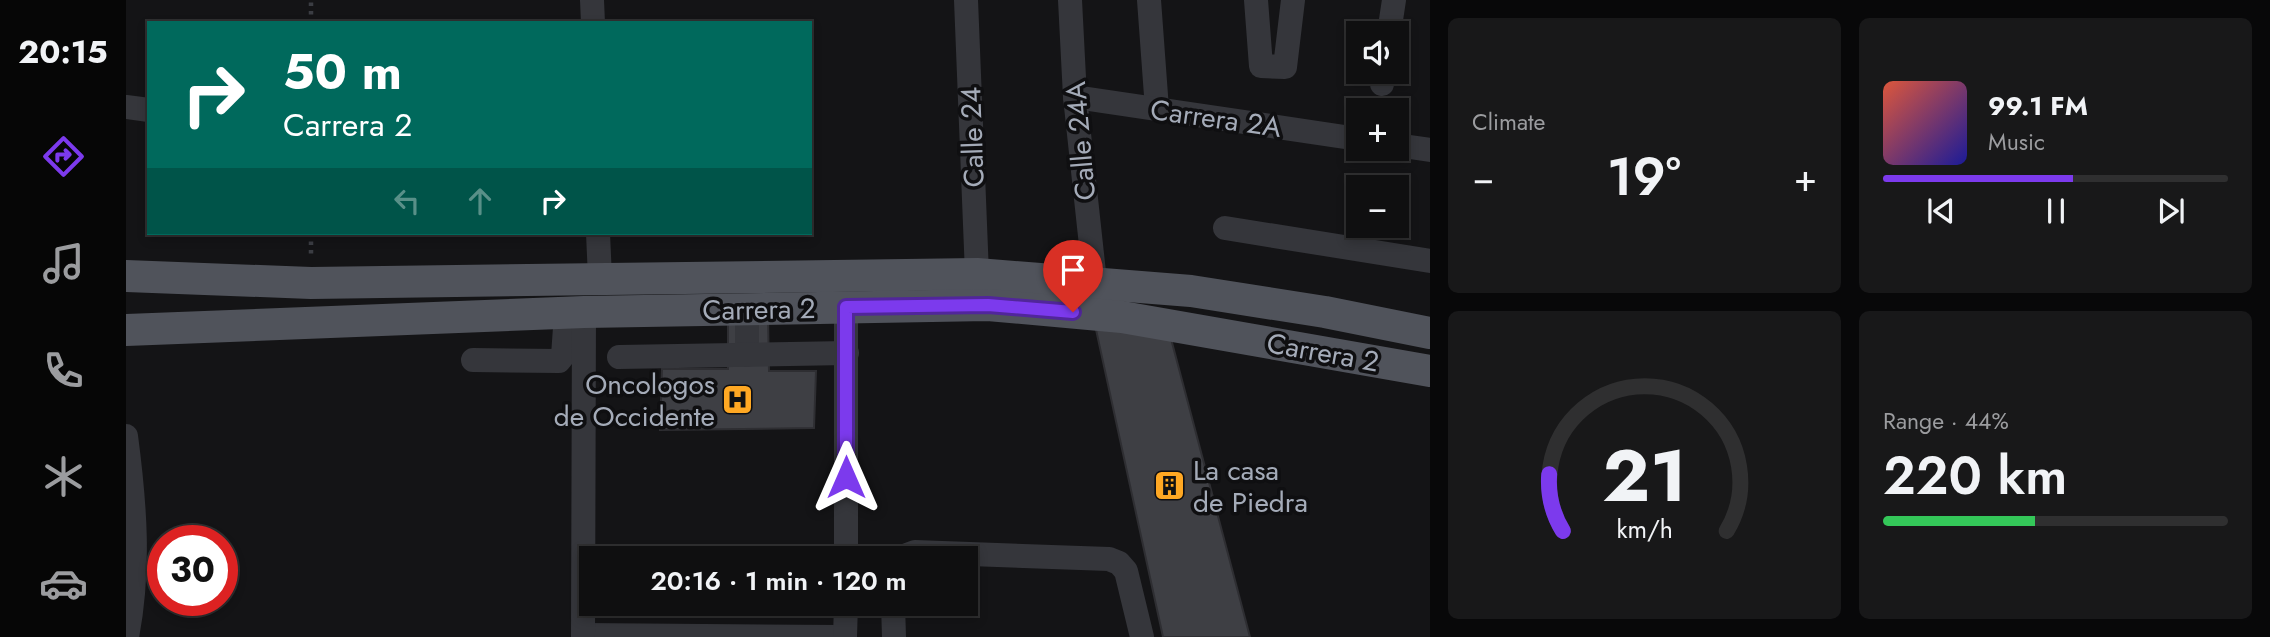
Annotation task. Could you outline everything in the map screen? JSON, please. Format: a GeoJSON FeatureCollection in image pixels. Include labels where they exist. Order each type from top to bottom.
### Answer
{"type":"FeatureCollection","features":[{"type":"Feature","properties":{"kind":"main road","name":"Carrera 2"},"geometry":{"type":"LineString","coordinates":[[126,276],[311,283],[977,274],[1191,291],[1429,326]]}},
{"type":"Feature","properties":{"kind":"main road","name":"Carrera 2"},"geometry":{"type":"LineString","coordinates":[[126,330],[575,312],[988,305],[1135,319],[1430,371]]}},
{"type":"Feature","properties":{"kind":"street"},"geometry":{"type":"LineString","coordinates":[[593,0],[593,21]]}},
{"type":"Feature","properties":{"kind":"street","name":"Calle 24"},"geometry":{"type":"LineString","coordinates":[[966,0],[977,274]]}},
{"type":"Feature","properties":{"kind":"street","name":"Calle 24A"},"geometry":{"type":"LineString","coordinates":[[1070,0],[1075,97],[1095,282]]}},
{"type":"Feature","properties":{"kind":"street"},"geometry":{"type":"LineString","coordinates":[[1149,0],[1157,109]]}},
{"type":"Feature","properties":{"kind":"street"},"geometry":{"type":"LineString","coordinates":[[1256,0],[1261,66],[1285,67],[1293,0]]}},
{"type":"Feature","properties":{"kind":"street"},"geometry":{"type":"LineString","coordinates":[[1391,21],[1394,0]]}},
{"type":"Feature","properties":{"kind":"street","name":"Carrera 2A"},"geometry":{"type":"LineString","coordinates":[[1075,97],[1346,137]]}},
{"type":"Feature","properties":{"kind":"street"},"geometry":{"type":"LineString","coordinates":[[126,107],[147,110]]}},
{"type":"Feature","properties":{"kind":"street"},"geometry":{"type":"LineString","coordinates":[[1409,147],[1430,150]]}},
{"type":"Feature","properties":{"kind":"street"},"geometry":{"type":"LineString","coordinates":[[1225,228],[1430,261]]}},
{"type":"Feature","properties":{"kind":"street"},"geometry":{"type":"LineString","coordinates":[[598,235],[600,278]]}},
{"type":"Feature","properties":{"kind":"street"},"geometry":{"type":"LineString","coordinates":[[846,307],[846,546]]}},
{"type":"Feature","properties":{"kind":"street"},"geometry":{"type":"LineString","coordinates":[[747,309],[747,355]]}},
{"type":"Feature","properties":{"kind":"street"},"geometry":{"type":"LineString","coordinates":[[473,360],[559,361],[563,356],[575,312]]}},
{"type":"Feature","properties":{"kind":"street"},"geometry":{"type":"LineString","coordinates":[[575,312],[583,636],[836,637]]}},
{"type":"Feature","properties":{"kind":"street"},"geometry":{"type":"LineString","coordinates":[[619,356],[847,353]]}},
{"type":"Feature","properties":{"kind":"street"},"geometry":{"type":"LineString","coordinates":[[126,436],[136,514],[135,595],[127,637]]}},
{"type":"Feature","properties":{"kind":"street"},"geometry":{"type":"LineString","coordinates":[[978,554],[1109,559],[1119,563],[1126,571],[1142,637]]}},
{"type":"Feature","properties":{"kind":"street"},"geometry":{"type":"LineString","coordinates":[[845,637],[846,616]]}},
{"type":"Feature","properties":{"kind":"street"},"geometry":{"type":"LineString","coordinates":[[893,616],[894,637]]}},
{"type":"Feature","properties":{"kind":"path"},"geometry":{"type":"LineString","coordinates":[[311,0],[311,21]]}},
{"type":"Feature","properties":{"kind":"building","name":"Oncologos de Occidente"},"geometry":{"type":"Polygon","coordinates":[[[728,317],[768,317],[769,371],[816,371],[814,428],[660,430],[662,369],[728,369],[728,317]]]}},
{"type":"Feature","properties":{"kind":"building","name":"La casa de Piedra"},"geometry":{"type":"Polygon","coordinates":[[[1095,325],[1170,335],[1250,637],[1163,637],[1095,325]]]}},
{"type":"Feature","properties":{"kind":"place","name":"Oncologos de Occidente"},"geometry":{"type":"Point","coordinates":[738,400]}},
{"type":"Feature","properties":{"kind":"place","name":"La casa de Piedra"},"geometry":{"type":"Point","coordinates":[1170,486]}},
{"type":"Feature","properties":{"kind":"route"},"geometry":{"type":"LineString","coordinates":[[846,477],[846,307],[988,305],[1073,312]]}}]}
